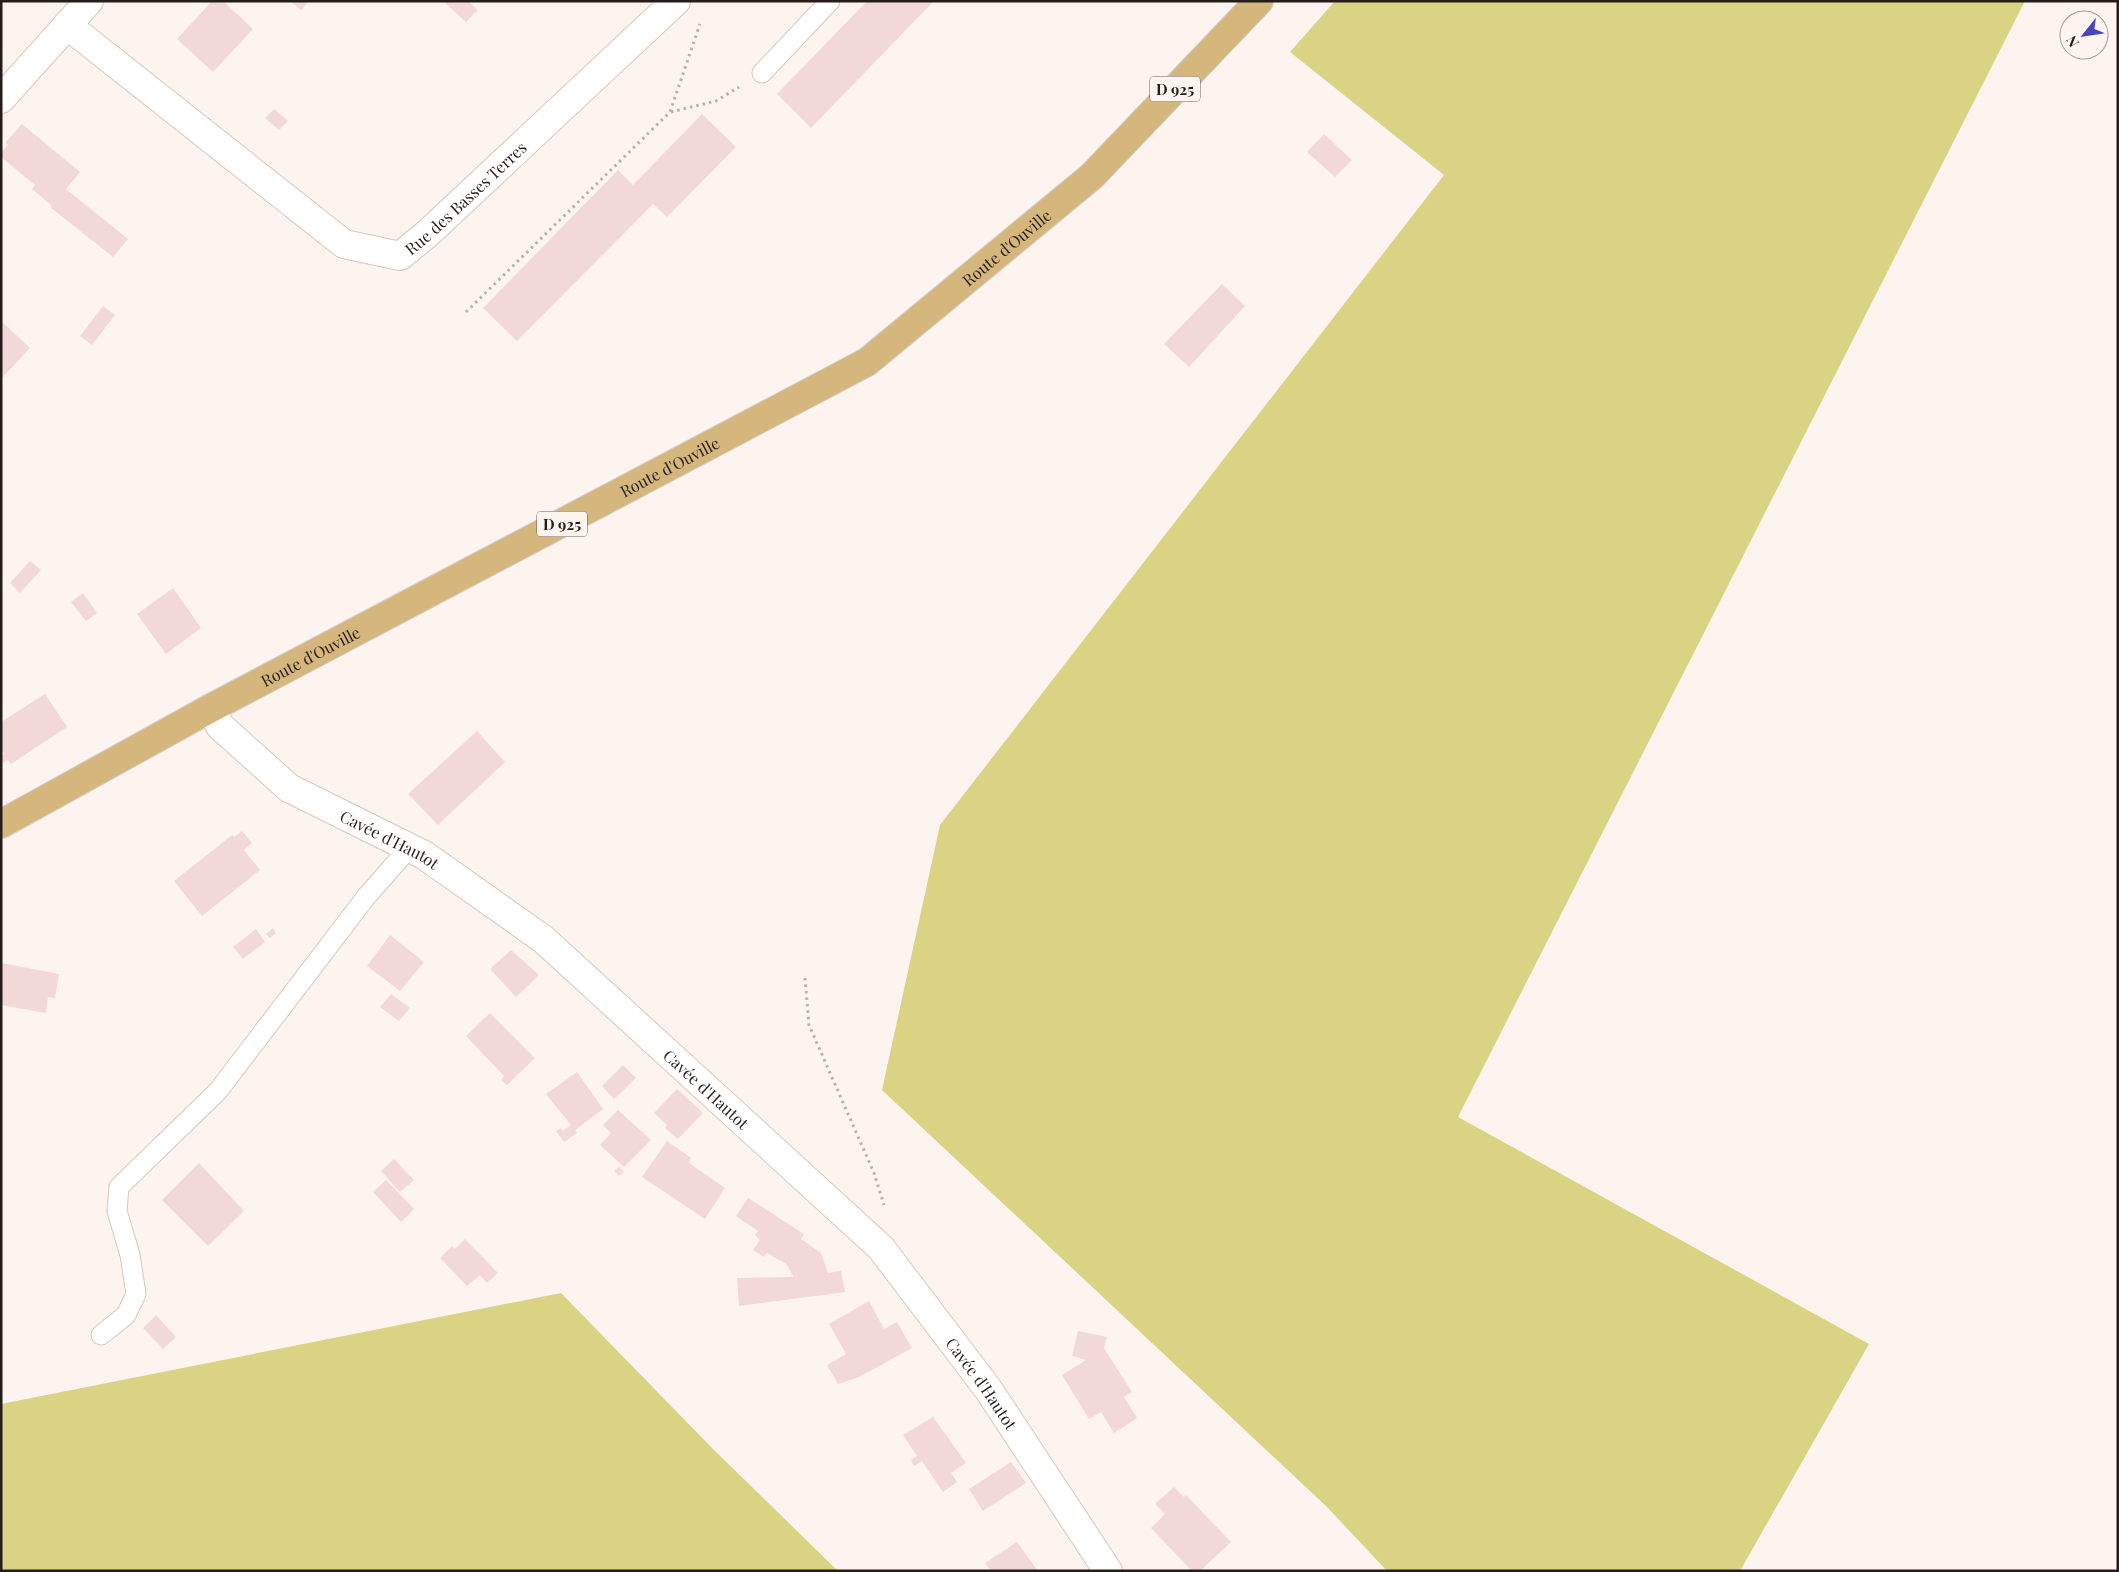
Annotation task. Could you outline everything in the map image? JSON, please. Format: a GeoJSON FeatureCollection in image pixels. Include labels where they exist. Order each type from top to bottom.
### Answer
{"type":"FeatureCollection","features":[{"type":"Feature","properties":{"kind":"main road","name":"Route d'Ouville"},"geometry":{"type":"LineString","coordinates":[[1,824],[211,708],[867,362],[1092,176],[1259,1]]}},
{"type":"Feature","properties":{"kind":"street"},"geometry":{"type":"LineString","coordinates":[[1,100],[89,1]]}},
{"type":"Feature","properties":{"kind":"street","name":"Rue des Basses Terres"},"geometry":{"type":"LineString","coordinates":[[68,25],[344,244],[400,256],[427,234],[676,1]]}},
{"type":"Feature","properties":{"kind":"street","name":"Cavée d'Hautot"},"geometry":{"type":"LineString","coordinates":[[211,708],[220,726],[289,788],[424,855],[543,939],[881,1248],[988,1389],[1108,1571]]}},
{"type":"Feature","properties":{"kind":"lane"},"geometry":{"type":"LineString","coordinates":[[762,74],[830,1]]}},
{"type":"Feature","properties":{"kind":"lane"},"geometry":{"type":"LineString","coordinates":[[102,1336],[126,1315],[136,1294],[130,1255],[117,1211],[119,1187],[218,1091],[366,897],[409,848]]}},
{"type":"Feature","properties":{"kind":"path"},"geometry":{"type":"LineString","coordinates":[[466,312],[670,112],[700,24],[699,16]]}},
{"type":"Feature","properties":{"kind":"path"},"geometry":{"type":"LineString","coordinates":[[670,112],[716,101],[762,74]]}},
{"type":"Feature","properties":{"kind":"path"},"geometry":{"type":"LineString","coordinates":[[805,978],[809,1025],[874,1173],[886,1208]]}},
{"type":"Feature","properties":{"kind":"shaded area"},"geometry":{"type":"Polygon","coordinates":[[[1335,1],[2025,1],[1458,1117],[1869,1344],[1740,1571],[1387,1571],[1327,1507],[882,1090],[940,825],[1444,175],[1290,52],[1335,1]]]}},
{"type":"Feature","properties":{"kind":"shaded area"},"geometry":{"type":"Polygon","coordinates":[[[561,1293],[712,1448],[838,1571],[1,1571],[1,1404],[561,1293]]]}},
{"type":"Feature","properties":{"kind":"building"},"geometry":{"type":"Polygon","coordinates":[[[212,1],[223,1],[253,29],[213,72],[177,39],[212,1]]]}},
{"type":"Feature","properties":{"kind":"building"},"geometry":{"type":"Polygon","coordinates":[[[290,1],[309,1],[301,10],[290,1]]]}},
{"type":"Feature","properties":{"kind":"building"},"geometry":{"type":"Polygon","coordinates":[[[443,1],[468,1],[478,10],[466,22],[443,1]]]}},
{"type":"Feature","properties":{"kind":"building"},"geometry":{"type":"Polygon","coordinates":[[[867,1],[934,1],[811,128],[777,94],[867,1]]]}},
{"type":"Feature","properties":{"kind":"building"},"geometry":{"type":"Polygon","coordinates":[[[274,109],[288,121],[279,130],[265,118],[274,109]]]}},
{"type":"Feature","properties":{"kind":"building"},"geometry":{"type":"Polygon","coordinates":[[[702,114],[736,147],[667,217],[653,204],[517,341],[483,308],[618,170],[633,185],[702,114]]]}},
{"type":"Feature","properties":{"kind":"building"},"geometry":{"type":"Polygon","coordinates":[[[22,124],[80,172],[66,189],[128,239],[113,257],[50,207],[52,206],[32,189],[35,185],[1,157],[1,152],[8,145],[5,143],[22,124]]]}},
{"type":"Feature","properties":{"kind":"building"},"geometry":{"type":"Polygon","coordinates":[[[1324,134],[1352,160],[1335,177],[1307,152],[1324,134]]]}},
{"type":"Feature","properties":{"kind":"building"},"geometry":{"type":"Polygon","coordinates":[[[1222,284],[1245,306],[1189,367],[1164,344],[1222,284]]]}},
{"type":"Feature","properties":{"kind":"building"},"geometry":{"type":"Polygon","coordinates":[[[103,306],[115,315],[92,345],[80,336],[103,306]]]}},
{"type":"Feature","properties":{"kind":"building"},"geometry":{"type":"Polygon","coordinates":[[[1,321],[30,348],[1,379],[1,321]]]}},
{"type":"Feature","properties":{"kind":"building"},"geometry":{"type":"Polygon","coordinates":[[[30,561],[41,570],[20,593],[10,583],[30,561]]]}},
{"type":"Feature","properties":{"kind":"building"},"geometry":{"type":"Polygon","coordinates":[[[173,588],[201,628],[166,654],[137,614],[173,588]]]}},
{"type":"Feature","properties":{"kind":"building"},"geometry":{"type":"Polygon","coordinates":[[[83,593],[97,613],[86,621],[71,602],[83,593]]]}},
{"type":"Feature","properties":{"kind":"building"},"geometry":{"type":"Polygon","coordinates":[[[45,694],[67,727],[11,764],[8,760],[3,763],[1,756],[4,754],[1,749],[1,722],[45,694]]]}},
{"type":"Feature","properties":{"kind":"building"},"geometry":{"type":"Polygon","coordinates":[[[477,731],[505,762],[438,825],[408,794],[477,731]]]}},
{"type":"Feature","properties":{"kind":"building"},"geometry":{"type":"Polygon","coordinates":[[[242,831],[252,843],[244,850],[260,870],[202,916],[174,881],[232,835],[234,837],[242,831]]]}},
{"type":"Feature","properties":{"kind":"building"},"geometry":{"type":"Polygon","coordinates":[[[273,928],[276,933],[270,938],[266,934],[273,928]]]}},
{"type":"Feature","properties":{"kind":"building"},"geometry":{"type":"Polygon","coordinates":[[[256,929],[265,942],[243,959],[233,947],[256,929]]]}},
{"type":"Feature","properties":{"kind":"building"},"geometry":{"type":"Polygon","coordinates":[[[390,935],[424,962],[400,991],[367,966],[390,935]]]}},
{"type":"Feature","properties":{"kind":"building"},"geometry":{"type":"Polygon","coordinates":[[[511,950],[539,975],[516,997],[490,969],[511,950]]]}},
{"type":"Feature","properties":{"kind":"building"},"geometry":{"type":"Polygon","coordinates":[[[1,963],[59,974],[55,998],[48,997],[46,1013],[1,1005],[1,963]]]}},
{"type":"Feature","properties":{"kind":"building"},"geometry":{"type":"Polygon","coordinates":[[[391,994],[410,1008],[399,1021],[380,1007],[391,994]]]}},
{"type":"Feature","properties":{"kind":"building"},"geometry":{"type":"Polygon","coordinates":[[[490,1013],[535,1058],[507,1085],[501,1080],[504,1076],[466,1036],[490,1013]]]}},
{"type":"Feature","properties":{"kind":"building"},"geometry":{"type":"Polygon","coordinates":[[[623,1065],[636,1078],[614,1099],[602,1086],[623,1065]]]}},
{"type":"Feature","properties":{"kind":"building"},"geometry":{"type":"Polygon","coordinates":[[[577,1072],[603,1109],[575,1130],[577,1133],[564,1142],[556,1131],[561,1128],[563,1131],[571,1125],[546,1094],[577,1072]]]}},
{"type":"Feature","properties":{"kind":"building"},"geometry":{"type":"Polygon","coordinates":[[[677,1089],[703,1113],[678,1139],[665,1128],[667,1125],[654,1113],[677,1089]]]}},
{"type":"Feature","properties":{"kind":"building"},"geometry":{"type":"Polygon","coordinates":[[[618,1110],[651,1140],[624,1167],[600,1145],[611,1133],[603,1125],[618,1110]]]}},
{"type":"Feature","properties":{"kind":"building"},"geometry":{"type":"Polygon","coordinates":[[[667,1141],[691,1158],[689,1163],[725,1188],[705,1219],[642,1177],[667,1141]]]}},
{"type":"Feature","properties":{"kind":"building"},"geometry":{"type":"Polygon","coordinates":[[[394,1159],[414,1180],[400,1192],[381,1171],[394,1159]]]}},
{"type":"Feature","properties":{"kind":"building"},"geometry":{"type":"Polygon","coordinates":[[[199,1163],[244,1211],[208,1246],[162,1200],[199,1163]]]}},
{"type":"Feature","properties":{"kind":"building"},"geometry":{"type":"Polygon","coordinates":[[[619,1167],[624,1172],[619,1176],[614,1171],[619,1167]]]}},
{"type":"Feature","properties":{"kind":"building"},"geometry":{"type":"Polygon","coordinates":[[[386,1180],[414,1209],[401,1222],[373,1192],[386,1180]]]}},
{"type":"Feature","properties":{"kind":"building"},"geometry":{"type":"Polygon","coordinates":[[[748,1198],[804,1234],[801,1239],[821,1253],[828,1273],[841,1271],[845,1292],[739,1306],[737,1278],[794,1277],[786,1264],[767,1253],[764,1257],[753,1250],[760,1240],[755,1235],[758,1231],[736,1216],[748,1198]]]}},
{"type":"Feature","properties":{"kind":"building"},"geometry":{"type":"Polygon","coordinates":[[[465,1239],[498,1273],[487,1283],[480,1275],[467,1286],[440,1258],[452,1246],[455,1249],[465,1239]]]}},
{"type":"Feature","properties":{"kind":"building"},"geometry":{"type":"Polygon","coordinates":[[[869,1301],[884,1329],[897,1322],[912,1348],[859,1377],[838,1384],[827,1365],[846,1354],[829,1324],[869,1301]]]}},
{"type":"Feature","properties":{"kind":"building"},"geometry":{"type":"Polygon","coordinates":[[[156,1315],[176,1337],[163,1349],[143,1328],[156,1315]]]}},
{"type":"Feature","properties":{"kind":"building"},"geometry":{"type":"Polygon","coordinates":[[[1078,1331],[1107,1337],[1104,1348],[1132,1392],[1124,1397],[1137,1418],[1114,1433],[1101,1412],[1089,1419],[1062,1375],[1086,1360],[1072,1356],[1078,1331]]]}},
{"type":"Feature","properties":{"kind":"building"},"geometry":{"type":"Polygon","coordinates":[[[933,1417],[966,1463],[951,1473],[957,1482],[943,1492],[922,1461],[914,1466],[911,1460],[917,1456],[903,1435],[933,1417]]]}},
{"type":"Feature","properties":{"kind":"building"},"geometry":{"type":"Polygon","coordinates":[[[1011,1462],[1026,1483],[983,1511],[969,1489],[1011,1462]]]}},
{"type":"Feature","properties":{"kind":"building"},"geometry":{"type":"Polygon","coordinates":[[[1174,1487],[1184,1497],[1186,1495],[1231,1542],[1200,1571],[1192,1571],[1151,1528],[1165,1514],[1155,1504],[1174,1487]]]}},
{"type":"Feature","properties":{"kind":"building"},"geometry":{"type":"Polygon","coordinates":[[[1017,1542],[1038,1571],[991,1571],[985,1563],[1017,1542]]]}}]}
